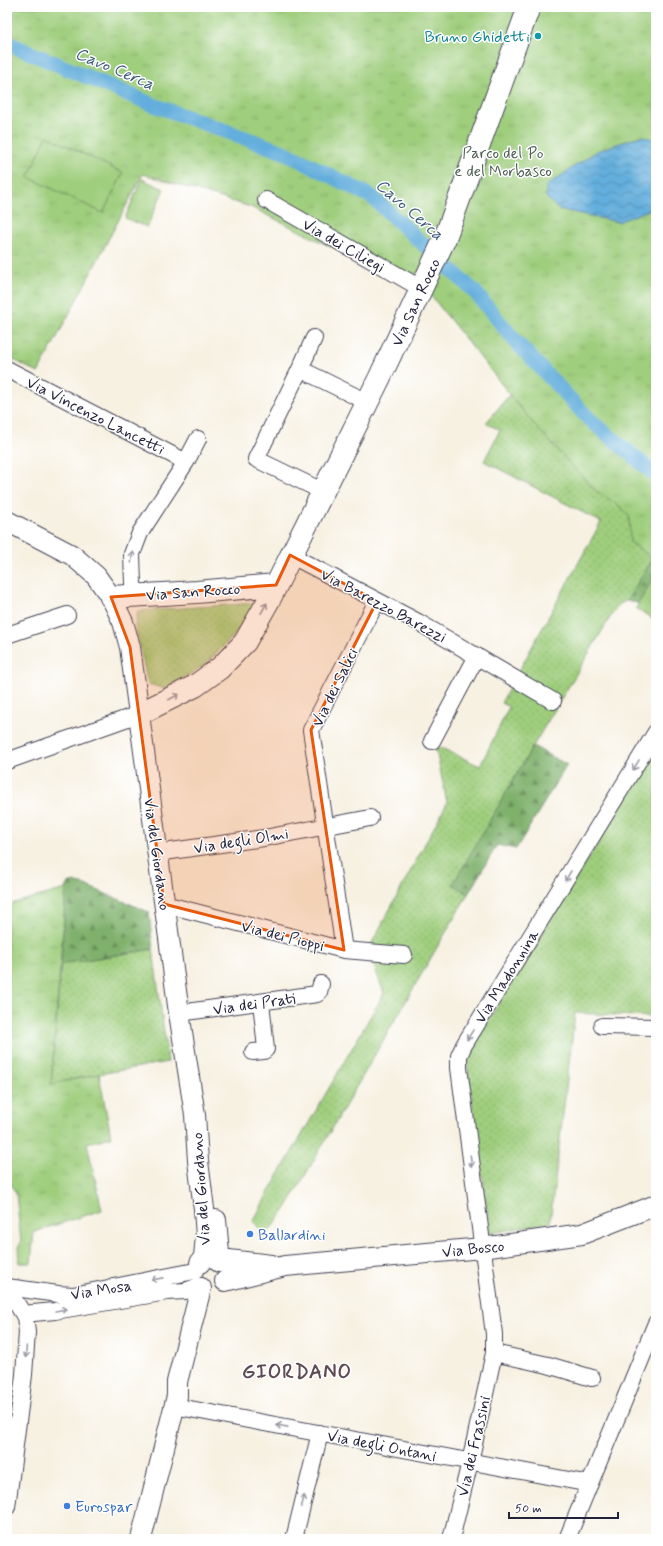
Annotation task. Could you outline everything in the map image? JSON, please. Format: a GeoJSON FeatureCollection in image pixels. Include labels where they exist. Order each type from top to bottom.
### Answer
{"type":"FeatureCollection","features":[{"type":"Feature","properties":{"kind":"main road","name":"Via San Rocco"},"geometry":{"type":"LineString","coordinates":[[139,714],[194,686],[220,668],[245,642],[276,585],[367,402],[424,285],[445,238],[528,7]]}},
{"type":"Feature","properties":{"kind":"main road","name":"Via San Rocco"},"geometry":{"type":"LineString","coordinates":[[111,597],[276,585]]}},
{"type":"Feature","properties":{"kind":"street","name":"Via dei Ciliegi"},"geometry":{"type":"LineString","coordinates":[[266,200],[424,285]]}},
{"type":"Feature","properties":{"kind":"street"},"geometry":{"type":"LineString","coordinates":[[314,338],[256,458],[322,491]]}},
{"type":"Feature","properties":{"kind":"street","name":"Via Vincenzo Lancetti"},"geometry":{"type":"LineString","coordinates":[[7,369],[186,462]]}},
{"type":"Feature","properties":{"kind":"street"},"geometry":{"type":"LineString","coordinates":[[300,369],[367,402]]}},
{"type":"Feature","properties":{"kind":"street"},"geometry":{"type":"LineString","coordinates":[[137,595],[133,584],[132,554],[140,533],[186,462],[198,439]]}},
{"type":"Feature","properties":{"kind":"street","name":"Via del Giordano"},"geometry":{"type":"LineString","coordinates":[[7,521],[72,555],[96,576],[111,597],[123,622],[130,647],[179,1013],[195,1115],[206,1236],[204,1256],[209,1275],[177,1382],[176,1401],[140,1539]]}},
{"type":"Feature","properties":{"kind":"street","name":"Via Barezzo Barezzi"},"geometry":{"type":"LineString","coordinates":[[290,555],[418,622],[553,701]]}},
{"type":"Feature","properties":{"kind":"street","name":"Via dei Salici"},"geometry":{"type":"LineString","coordinates":[[344,950],[311,730],[377,601]]}},
{"type":"Feature","properties":{"kind":"street"},"geometry":{"type":"LineString","coordinates":[[7,635],[67,615]]}},
{"type":"Feature","properties":{"kind":"street"},"geometry":{"type":"LineString","coordinates":[[432,741],[477,656]]}},
{"type":"Feature","properties":{"kind":"street"},"geometry":{"type":"LineString","coordinates":[[7,761],[139,714]]}},
{"type":"Feature","properties":{"kind":"street","name":"Via Madonnina"},"geometry":{"type":"LineString","coordinates":[[482,1248],[459,1068],[459,1056],[464,1045],[656,732]]}},
{"type":"Feature","properties":{"kind":"street"},"geometry":{"type":"LineString","coordinates":[[325,826],[370,818]]}},
{"type":"Feature","properties":{"kind":"street","name":"Via degli Olmi"},"geometry":{"type":"LineString","coordinates":[[157,852],[264,838],[325,826]]}},
{"type":"Feature","properties":{"kind":"street","name":"Via dei Pioppi"},"geometry":{"type":"LineString","coordinates":[[164,904],[344,950],[404,955]]}},
{"type":"Feature","properties":{"kind":"street","name":"Via dei Prati"},"geometry":{"type":"LineString","coordinates":[[179,1013],[317,994],[320,992],[320,984]]}},
{"type":"Feature","properties":{"kind":"street"},"geometry":{"type":"LineString","coordinates":[[253,1052],[266,1049],[261,1002]]}},
{"type":"Feature","properties":{"kind":"street"},"geometry":{"type":"LineString","coordinates":[[602,1026],[656,1027]]}},
{"type":"Feature","properties":{"kind":"street","name":"Via Bosco"},"geometry":{"type":"LineString","coordinates":[[209,1275],[229,1260],[285,1266],[482,1248],[582,1234],[655,1208]]}},
{"type":"Feature","properties":{"kind":"street","name":"Via dei Frassini"},"geometry":{"type":"LineString","coordinates":[[451,1539],[494,1354],[494,1334],[482,1248]]}},
{"type":"Feature","properties":{"kind":"street"},"geometry":{"type":"LineString","coordinates":[[21,1311],[55,1312],[166,1292],[185,1291],[209,1275]]}},
{"type":"Feature","properties":{"kind":"street","name":"Via Mosa"},"geometry":{"type":"LineString","coordinates":[[7,1287],[58,1294],[78,1294],[209,1275]]}},
{"type":"Feature","properties":{"kind":"street"},"geometry":{"type":"LineString","coordinates":[[7,1294],[21,1311],[27,1332],[24,1375],[7,1507]]}},
{"type":"Feature","properties":{"kind":"street"},"geometry":{"type":"LineString","coordinates":[[21,1311],[25,1300],[34,1296],[58,1294]]}},
{"type":"Feature","properties":{"kind":"street"},"geometry":{"type":"LineString","coordinates":[[567,1539],[656,1323]]}},
{"type":"Feature","properties":{"kind":"street"},"geometry":{"type":"LineString","coordinates":[[494,1354],[548,1365],[592,1378]]}},
{"type":"Feature","properties":{"kind":"street","name":"Via degli Ontani"},"geometry":{"type":"LineString","coordinates":[[176,1401],[320,1433],[590,1484]]}},
{"type":"Feature","properties":{"kind":"street"},"geometry":{"type":"LineString","coordinates":[[294,1539],[320,1433]]}},
{"type":"Feature","properties":{"kind":"highlighted area"},"geometry":{"type":"Polygon","coordinates":[[[290,555],[377,601],[311,730],[344,950],[164,904],[130,647],[111,597],[276,585],[290,555]]]}},
{"type":"Feature","properties":{"kind":"green space","name":"Parco del Po e del Morbasco"},"geometry":{"type":"Polygon","coordinates":[[[7,7],[656,7],[656,566],[648,555],[630,542],[629,516],[621,507],[596,491],[535,426],[432,297],[251,207],[143,174],[38,373],[7,356],[7,7]]]}},
{"type":"Feature","properties":{"kind":"green space"},"geometry":{"type":"Polygon","coordinates":[[[656,7],[656,554],[627,600],[617,606],[533,746],[454,884],[468,894],[285,1210],[266,1235],[253,1222],[267,1195],[384,993],[368,950],[447,803],[435,745],[480,766],[509,707],[501,703],[601,522],[484,461],[500,430],[486,423],[510,394],[656,7]]]}},
{"type":"Feature","properties":{"kind":"green space"},"geometry":{"type":"Polygon","coordinates":[[[47,136],[123,173],[103,213],[28,177],[47,136]]]}},
{"type":"Feature","properties":{"kind":"green space"},"geometry":{"type":"Polygon","coordinates":[[[142,179],[164,189],[147,227],[125,218],[142,179]]]}},
{"type":"Feature","properties":{"kind":"green space"},"geometry":{"type":"Polygon","coordinates":[[[656,554],[656,609],[627,600],[656,554]]]}},
{"type":"Feature","properties":{"kind":"green space"},"geometry":{"type":"Polygon","coordinates":[[[656,573],[656,621],[636,608],[656,573]]]}},
{"type":"Feature","properties":{"kind":"green space"},"geometry":{"type":"Polygon","coordinates":[[[256,603],[238,632],[203,666],[166,689],[148,684],[135,625],[138,611],[256,603]]]}},
{"type":"Feature","properties":{"kind":"green space"},"geometry":{"type":"Polygon","coordinates":[[[533,746],[567,765],[516,849],[497,845],[468,894],[453,884],[533,746]]]}},
{"type":"Feature","properties":{"kind":"green space"},"geometry":{"type":"Polygon","coordinates":[[[656,749],[656,1017],[575,1013],[550,1223],[490,1233],[466,1057],[656,749]]]}},
{"type":"Feature","properties":{"kind":"green space"},"geometry":{"type":"Polygon","coordinates":[[[73,882],[85,885],[149,912],[153,949],[61,964],[66,889],[68,883],[73,882]]]}},
{"type":"Feature","properties":{"kind":"green space"},"geometry":{"type":"Polygon","coordinates":[[[66,889],[51,1084],[99,1074],[111,1137],[87,1143],[102,1210],[34,1232],[31,1263],[20,1263],[19,1245],[21,1242],[16,1193],[7,1179],[7,905],[66,889]]]}},
{"type":"Feature","properties":{"kind":"green space"},"geometry":{"type":"Polygon","coordinates":[[[153,949],[168,1062],[51,1084],[61,964],[153,949]]]}},
{"type":"Feature","properties":{"kind":"water"},"geometry":{"type":"Polygon","coordinates":[[[641,136],[656,140],[656,207],[618,222],[558,209],[546,197],[546,186],[597,151],[641,136]]]}},
{"type":"Feature","properties":{"kind":"waterway","name":"Cavo Cerca"},"geometry":{"type":"LineString","coordinates":[[7,43],[151,104],[286,153],[372,197],[475,292],[517,343],[589,419],[656,475]]}},
{"type":"Feature","properties":{"kind":"place","name":"Bruno Ghidetti"},"geometry":{"type":"Point","coordinates":[538,36]}},
{"type":"Feature","properties":{"kind":"place","name":"Ballardini"},"geometry":{"type":"Point","coordinates":[250,1234]}},
{"type":"Feature","properties":{"kind":"place","name":"Eurospar"},"geometry":{"type":"Point","coordinates":[67,1506]}},
{"type":"Feature","properties":{"kind":"district","name":"GIORDANO"},"geometry":{"type":"Point","coordinates":[297,1371]}}]}
